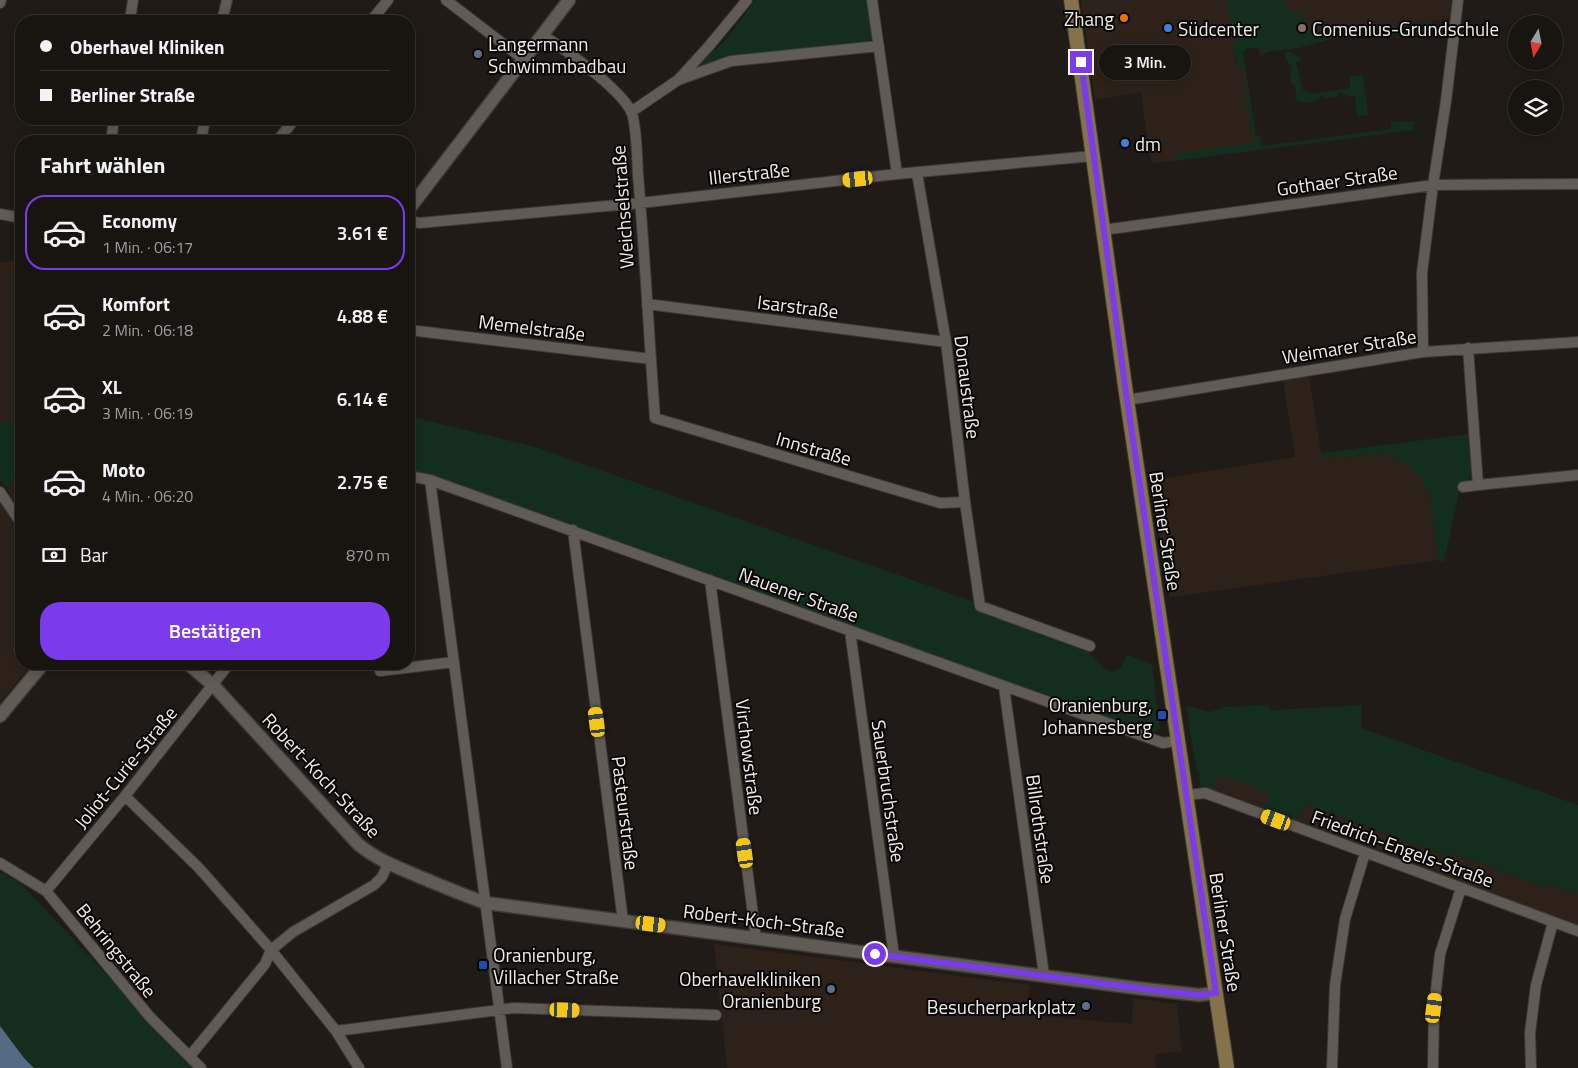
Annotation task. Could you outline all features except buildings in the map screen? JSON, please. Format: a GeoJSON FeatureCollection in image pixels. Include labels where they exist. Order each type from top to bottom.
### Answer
{"type":"FeatureCollection","features":[{"type":"Feature","properties":{"kind":"main road","name":"Berliner Straße"},"geometry":{"type":"LineString","coordinates":[[1072,0],[1127,400],[1227,1068]]}},
{"type":"Feature","properties":{"kind":"street"},"geometry":{"type":"LineString","coordinates":[[131,15],[133,0]]}},
{"type":"Feature","properties":{"kind":"street"},"geometry":{"type":"LineString","coordinates":[[223,15],[227,0]]}},
{"type":"Feature","properties":{"kind":"street"},"geometry":{"type":"LineString","coordinates":[[376,15],[388,0]]}},
{"type":"Feature","properties":{"kind":"street"},"geometry":{"type":"LineString","coordinates":[[446,0],[523,59]]}},
{"type":"Feature","properties":{"kind":"street"},"geometry":{"type":"LineString","coordinates":[[415,202],[569,0]]}},
{"type":"Feature","properties":{"kind":"street"},"geometry":{"type":"LineString","coordinates":[[542,35],[615,91],[631,112],[678,80],[747,0]]}},
{"type":"Feature","properties":{"kind":"street"},"geometry":{"type":"LineString","coordinates":[[872,0],[897,174]]}},
{"type":"Feature","properties":{"kind":"street"},"geometry":{"type":"LineString","coordinates":[[1423,352],[1422,273],[1458,0]]}},
{"type":"Feature","properties":{"kind":"street"},"geometry":{"type":"LineString","coordinates":[[678,80],[731,61],[879,46]]}},
{"type":"Feature","properties":{"kind":"street","name":"Weichselstraße"},"geometry":{"type":"LineString","coordinates":[[631,112],[640,203],[654,418]]}},
{"type":"Feature","properties":{"kind":"street"},"geometry":{"type":"LineString","coordinates":[[282,135],[289,125]]}},
{"type":"Feature","properties":{"kind":"street","name":"Illerstraße"},"geometry":{"type":"LineString","coordinates":[[415,222],[419,223],[640,203],[897,174],[1093,156]]}},
{"type":"Feature","properties":{"kind":"street","name":"Donaustraße"},"geometry":{"type":"LineString","coordinates":[[917,172],[946,342],[965,502],[980,606],[1090,646]]}},
{"type":"Feature","properties":{"kind":"street","name":"Gothaer Straße"},"geometry":{"type":"LineString","coordinates":[[1103,230],[1433,185],[1578,184]]}},
{"type":"Feature","properties":{"kind":"street"},"geometry":{"type":"LineString","coordinates":[[0,214],[15,217]]}},
{"type":"Feature","properties":{"kind":"street","name":"Isarstraße"},"geometry":{"type":"LineString","coordinates":[[647,304],[946,342]]}},
{"type":"Feature","properties":{"kind":"street","name":"Memelstraße"},"geometry":{"type":"LineString","coordinates":[[415,331],[651,359]]}},
{"type":"Feature","properties":{"kind":"street","name":"Weimarer Straße"},"geometry":{"type":"LineString","coordinates":[[1127,400],[1423,352],[1578,342]]}},
{"type":"Feature","properties":{"kind":"street"},"geometry":{"type":"LineString","coordinates":[[1468,348],[1478,485]]}},
{"type":"Feature","properties":{"kind":"street","name":"Innstraße"},"geometry":{"type":"LineString","coordinates":[[654,418],[940,503],[965,502]]}},
{"type":"Feature","properties":{"kind":"street"},"geometry":{"type":"LineString","coordinates":[[1463,487],[1578,475]]}},
{"type":"Feature","properties":{"kind":"street","name":"Nauener Straße"},"geometry":{"type":"LineString","coordinates":[[415,477],[430,480],[572,530],[1163,743],[1178,741]]}},
{"type":"Feature","properties":{"kind":"street"},"geometry":{"type":"LineString","coordinates":[[430,480],[507,1068]]}},
{"type":"Feature","properties":{"kind":"street"},"geometry":{"type":"LineString","coordinates":[[0,492],[15,514]]}},
{"type":"Feature","properties":{"kind":"street","name":"Pasteurstraße"},"geometry":{"type":"LineString","coordinates":[[572,530],[622,921]]}},
{"type":"Feature","properties":{"kind":"street","name":"Virchowstraße"},"geometry":{"type":"LineString","coordinates":[[710,580],[756,938]]}},
{"type":"Feature","properties":{"kind":"street","name":"Sauerbruchstraße"},"geometry":{"type":"LineString","coordinates":[[850,631],[894,956]]}},
{"type":"Feature","properties":{"kind":"street"},"geometry":{"type":"LineString","coordinates":[[415,667],[454,662]]}},
{"type":"Feature","properties":{"kind":"street"},"geometry":{"type":"LineString","coordinates":[[0,716],[38,670]]}},
{"type":"Feature","properties":{"kind":"street","name":"Robert-Koch-Straße"},"geometry":{"type":"LineString","coordinates":[[195,670],[213,685],[371,856],[486,903],[1199,995],[1216,993]]}},
{"type":"Feature","properties":{"kind":"street","name":"Joliot-Curie-Straße"},"geometry":{"type":"LineString","coordinates":[[46,891],[125,796],[224,670]]}},
{"type":"Feature","properties":{"kind":"street"},"geometry":{"type":"LineString","coordinates":[[380,671],[388,670]]}},
{"type":"Feature","properties":{"kind":"street","name":"Billrothstraße"},"geometry":{"type":"LineString","coordinates":[[1004,687],[1044,975]]}},
{"type":"Feature","properties":{"kind":"street","name":"Friedrich-Engels-Straße"},"geometry":{"type":"LineString","coordinates":[[1186,795],[1205,793],[1578,931]]}},
{"type":"Feature","properties":{"kind":"street"},"geometry":{"type":"LineString","coordinates":[[125,796],[199,868],[271,950],[336,1031],[359,1068]]}},
{"type":"Feature","properties":{"kind":"street"},"geometry":{"type":"LineString","coordinates":[[1332,1068],[1334,985],[1345,919],[1365,853]]}},
{"type":"Feature","properties":{"kind":"street","name":"Behringstraße"},"geometry":{"type":"LineString","coordinates":[[0,863],[46,891],[150,1018],[201,1068]]}},
{"type":"Feature","properties":{"kind":"street"},"geometry":{"type":"LineString","coordinates":[[190,1056],[265,964],[271,950],[293,932],[374,885],[382,877],[388,864]]}},
{"type":"Feature","properties":{"kind":"street"},"geometry":{"type":"LineString","coordinates":[[1433,1068],[1434,1008],[1440,954],[1460,888]]}},
{"type":"Feature","properties":{"kind":"street"},"geometry":{"type":"LineString","coordinates":[[1531,1068],[1530,1033],[1536,985],[1553,922]]}},
{"type":"Feature","properties":{"kind":"street"},"geometry":{"type":"LineString","coordinates":[[336,1031],[514,1008],[716,1016]]}},
{"type":"Feature","properties":{"kind":"shaded area"},"geometry":{"type":"Polygon","coordinates":[[[1081,0],[1454,0],[1453,18],[1234,47],[1237,65],[1245,64],[1257,150],[1152,163],[1141,92],[1095,100],[1081,0]]]}},
{"type":"Feature","properties":{"kind":"shaded area"},"geometry":{"type":"Polygon","coordinates":[[[15,260],[15,425],[0,428],[0,263],[15,260]]]}},
{"type":"Feature","properties":{"kind":"shaded area"},"geometry":{"type":"Polygon","coordinates":[[[1309,377],[1322,458],[1387,454],[1408,466],[1430,493],[1438,560],[1170,597],[1153,480],[1295,457],[1283,380],[1309,377]]]}},
{"type":"Feature","properties":{"kind":"shaded area"},"geometry":{"type":"Polygon","coordinates":[[[15,478],[15,503],[7,489],[15,478]]]}},
{"type":"Feature","properties":{"kind":"shaded area"},"geometry":{"type":"Polygon","coordinates":[[[0,502],[15,523],[15,670],[27,670],[0,702],[0,502]]]}},
{"type":"Feature","properties":{"kind":"shaded area"},"geometry":{"type":"Polygon","coordinates":[[[1218,773],[1270,793],[1295,823],[1305,804],[1450,857],[1453,853],[1547,888],[1549,884],[1578,895],[1578,928],[1211,793],[1218,773]]]}},
{"type":"Feature","properties":{"kind":"shaded area"},"geometry":{"type":"Polygon","coordinates":[[[714,944],[1030,985],[1027,1015],[1132,1024],[1133,998],[1177,1004],[1182,1051],[1155,1055],[1156,1068],[727,1068],[714,944]]]}},
{"type":"Feature","properties":{"kind":"green space"},"geometry":{"type":"Polygon","coordinates":[[[755,0],[866,0],[872,40],[864,43],[763,55],[731,56],[692,69],[725,41],[755,0]]]}},
{"type":"Feature","properties":{"kind":"green space"},"geometry":{"type":"Polygon","coordinates":[[[1227,0],[1283,0],[1286,10],[1303,16],[1305,25],[1315,36],[1431,21],[1434,30],[1421,33],[1331,39],[1299,48],[1268,52],[1260,56],[1258,48],[1248,48],[1243,52],[1246,72],[1242,72],[1237,65],[1227,0]]]}},
{"type":"Feature","properties":{"kind":"green space"},"geometry":{"type":"Polygon","coordinates":[[[1288,51],[1300,58],[1301,61],[1296,63],[1303,90],[1312,94],[1350,88],[1350,76],[1363,75],[1368,115],[1357,116],[1355,96],[1347,97],[1343,93],[1338,94],[1338,96],[1325,98],[1320,96],[1316,101],[1302,103],[1302,101],[1295,99],[1296,87],[1294,87],[1293,83],[1291,84],[1291,65],[1286,61],[1285,53],[1288,51]]]}},
{"type":"Feature","properties":{"kind":"green space"},"geometry":{"type":"Polygon","coordinates":[[[1247,78],[1256,136],[1260,135],[1262,146],[1391,129],[1391,122],[1414,121],[1413,130],[1174,161],[1174,154],[1253,143],[1244,79],[1247,78]]]}},
{"type":"Feature","properties":{"kind":"green space"},"geometry":{"type":"Polygon","coordinates":[[[415,417],[535,447],[1071,636],[1076,645],[1088,652],[1106,670],[1112,672],[1120,669],[1127,655],[1152,664],[1160,729],[1153,733],[1136,729],[430,474],[415,471],[415,417]]]}},
{"type":"Feature","properties":{"kind":"green space"},"geometry":{"type":"Polygon","coordinates":[[[0,423],[15,423],[15,478],[7,489],[0,478],[0,423]]]}},
{"type":"Feature","properties":{"kind":"green space"},"geometry":{"type":"Polygon","coordinates":[[[1470,434],[1472,474],[1469,479],[1461,484],[1444,562],[1438,560],[1430,493],[1408,466],[1387,454],[1322,458],[1321,453],[1470,434]]]}},
{"type":"Feature","properties":{"kind":"green space"},"geometry":{"type":"Polygon","coordinates":[[[1268,705],[1271,710],[1362,705],[1361,728],[1578,805],[1578,895],[1549,884],[1547,888],[1453,853],[1450,857],[1305,804],[1295,823],[1263,812],[1270,793],[1219,774],[1211,793],[1201,789],[1186,706],[1211,712],[1224,707],[1268,705]]]}},
{"type":"Feature","properties":{"kind":"green space"},"geometry":{"type":"Polygon","coordinates":[[[0,872],[21,884],[195,1068],[34,1068],[24,1058],[0,1026],[0,872]]]}},
{"type":"Feature","properties":{"kind":"water"},"geometry":{"type":"Polygon","coordinates":[[[0,1026],[24,1058],[34,1068],[0,1068],[0,1026]]]}},
{"type":"Feature","properties":{"kind":"place","name":"Zhang"},"geometry":{"type":"Point","coordinates":[1124,18]}},
{"type":"Feature","properties":{"kind":"place","name":"Südcenter"},"geometry":{"type":"Point","coordinates":[1168,28]}},
{"type":"Feature","properties":{"kind":"place","name":"Comenius-Grundschule"},"geometry":{"type":"Point","coordinates":[1302,28]}},
{"type":"Feature","properties":{"kind":"place","name":"Langermann Schwimmbadbau"},"geometry":{"type":"Point","coordinates":[478,54]}},
{"type":"Feature","properties":{"kind":"place","name":"dm"},"geometry":{"type":"Point","coordinates":[1125,143]}},
{"type":"Feature","properties":{"kind":"place","name":"Oranienburg, Johannesberg"},"geometry":{"type":"Point","coordinates":[1162,715]}},
{"type":"Feature","properties":{"kind":"place","name":"Oranienburg, Villacher Straße"},"geometry":{"type":"Point","coordinates":[483,965]}},
{"type":"Feature","properties":{"kind":"place","name":"Oberhavelkliniken Oranienburg"},"geometry":{"type":"Point","coordinates":[831,989]}},
{"type":"Feature","properties":{"kind":"place","name":"Besucherparkplatz"},"geometry":{"type":"Point","coordinates":[1086,1006]}},
{"type":"Feature","properties":{"kind":"route"},"geometry":{"type":"LineString","coordinates":[[875,954],[1152,990],[1199,995],[1216,993],[1127,400],[1081,62]]}}]}
